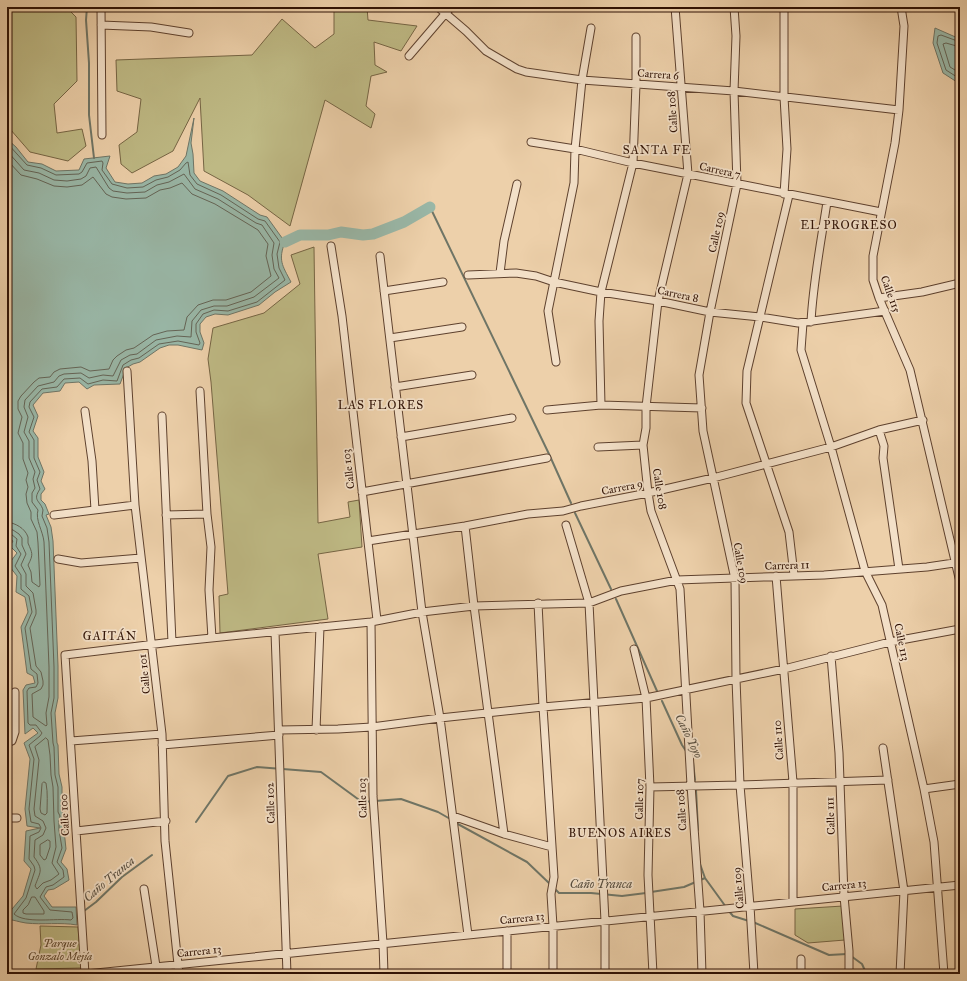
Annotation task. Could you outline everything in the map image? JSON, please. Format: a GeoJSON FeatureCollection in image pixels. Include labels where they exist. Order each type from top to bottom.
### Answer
{"type":"FeatureCollection","features":[{"type":"Feature","properties":{"kind":"street"},"geometry":{"type":"LineString","coordinates":[[101,7],[102,135]]}},
{"type":"Feature","properties":{"kind":"street","name":"Carrera 6"},"geometry":{"type":"LineString","coordinates":[[438,7],[466,31],[486,51],[517,69],[539,74],[582,80],[682,87],[899,110]]}},
{"type":"Feature","properties":{"kind":"street"},"geometry":{"type":"LineString","coordinates":[[409,56],[451,7]]}},
{"type":"Feature","properties":{"kind":"street","name":"Calle 108"},"geometry":{"type":"LineString","coordinates":[[675,7],[688,174],[658,301],[646,407],[646,428],[643,445],[651,511],[680,589],[700,911],[702,974]]}},
{"type":"Feature","properties":{"kind":"street","name":"Calle 109"},"geometry":{"type":"LineString","coordinates":[[734,7],[736,36],[734,92],[737,184],[710,312],[700,375],[703,431],[735,578],[736,679],[740,785],[752,926],[754,974]]}},
{"type":"Feature","properties":{"kind":"street"},"geometry":{"type":"LineString","coordinates":[[784,7],[784,97],[787,150],[786,194],[747,371],[746,403],[765,464],[789,532],[794,575]]}},
{"type":"Feature","properties":{"kind":"street","name":"Calle 115"},"geometry":{"type":"LineString","coordinates":[[901,7],[904,26],[899,110],[895,143],[873,256],[873,280],[879,298],[906,358],[922,420],[954,563],[960,582]]}},
{"type":"Feature","properties":{"kind":"street"},"geometry":{"type":"LineString","coordinates":[[101,25],[151,28],[188,33]]}},
{"type":"Feature","properties":{"kind":"street"},"geometry":{"type":"LineString","coordinates":[[556,362],[548,311],[574,183],[575,149],[582,80],[591,28]]}},
{"type":"Feature","properties":{"kind":"street"},"geometry":{"type":"LineString","coordinates":[[601,406],[599,321],[601,292],[633,163],[636,37]]}},
{"type":"Feature","properties":{"kind":"street","name":"Carrera 7"},"geometry":{"type":"LineString","coordinates":[[531,142],[575,149],[633,163],[881,212]]}},
{"type":"Feature","properties":{"kind":"street"},"geometry":{"type":"LineString","coordinates":[[500,273],[504,241],[517,184]]}},
{"type":"Feature","properties":{"kind":"street","name":"Calle 113"},"geometry":{"type":"LineString","coordinates":[[827,202],[818,267],[801,350],[831,447],[865,571],[882,605],[924,789],[934,842],[944,972]]}},
{"type":"Feature","properties":{"kind":"street","name":"Calle 103"},"geometry":{"type":"LineString","coordinates":[[331,246],[342,316],[368,540],[374,621],[372,727],[373,796],[384,974]]}},
{"type":"Feature","properties":{"kind":"street"},"geometry":{"type":"LineString","coordinates":[[380,256],[422,612],[440,718],[468,935]]}},
{"type":"Feature","properties":{"kind":"street","name":"Carrera 8"},"geometry":{"type":"LineString","coordinates":[[468,275],[516,273],[536,276],[554,282],[601,292],[658,301],[710,312],[760,317],[798,323],[807,323],[885,311]]}},
{"type":"Feature","properties":{"kind":"street"},"geometry":{"type":"LineString","coordinates":[[384,291],[443,282]]}},
{"type":"Feature","properties":{"kind":"street"},"geometry":{"type":"LineString","coordinates":[[879,298],[922,292],[960,283]]}},
{"type":"Feature","properties":{"kind":"street"},"geometry":{"type":"LineString","coordinates":[[390,338],[462,327]]}},
{"type":"Feature","properties":{"kind":"street","name":"Calle 101"},"geometry":{"type":"LineString","coordinates":[[127,371],[135,505],[162,734],[166,841],[179,974]]}},
{"type":"Feature","properties":{"kind":"street"},"geometry":{"type":"LineString","coordinates":[[395,388],[472,374]]}},
{"type":"Feature","properties":{"kind":"street"},"geometry":{"type":"LineString","coordinates":[[200,392],[206,514],[211,547],[209,590],[212,638]]}},
{"type":"Feature","properties":{"kind":"street"},"geometry":{"type":"LineString","coordinates":[[547,410],[601,406],[702,408]]}},
{"type":"Feature","properties":{"kind":"street"},"geometry":{"type":"LineString","coordinates":[[85,411],[92,461],[96,510]]}},
{"type":"Feature","properties":{"kind":"street"},"geometry":{"type":"LineString","coordinates":[[162,416],[172,642]]}},
{"type":"Feature","properties":{"kind":"street"},"geometry":{"type":"LineString","coordinates":[[401,437],[512,418]]}},
{"type":"Feature","properties":{"kind":"street","name":"Carrera 9"},"geometry":{"type":"LineString","coordinates":[[368,540],[465,526],[528,514],[562,511],[648,493],[713,478],[831,447],[879,430],[922,420]]}},
{"type":"Feature","properties":{"kind":"street"},"geometry":{"type":"LineString","coordinates":[[879,430],[884,446],[883,458],[899,570]]}},
{"type":"Feature","properties":{"kind":"street"},"geometry":{"type":"LineString","coordinates":[[598,447],[643,445]]}},
{"type":"Feature","properties":{"kind":"street"},"geometry":{"type":"LineString","coordinates":[[362,492],[547,458]]}},
{"type":"Feature","properties":{"kind":"street"},"geometry":{"type":"LineString","coordinates":[[54,514],[135,505]]}},
{"type":"Feature","properties":{"kind":"street"},"geometry":{"type":"LineString","coordinates":[[166,515],[206,514]]}},
{"type":"Feature","properties":{"kind":"street"},"geometry":{"type":"LineString","coordinates":[[566,525],[589,603],[605,921],[605,974]]}},
{"type":"Feature","properties":{"kind":"street"},"geometry":{"type":"LineString","coordinates":[[465,526],[504,834]]}},
{"type":"Feature","properties":{"kind":"street"},"geometry":{"type":"LineString","coordinates":[[58,559],[81,563],[141,558]]}},
{"type":"Feature","properties":{"kind":"street","name":"Carrera 11"},"geometry":{"type":"LineString","coordinates":[[65,655],[172,642],[374,621],[422,612],[474,606],[538,603],[589,603],[620,591],[677,580],[899,570],[954,563]]}},
{"type":"Feature","properties":{"kind":"street","name":"Calle 110"},"geometry":{"type":"LineString","coordinates":[[776,576],[793,782],[793,902]]}},
{"type":"Feature","properties":{"kind":"street"},"geometry":{"type":"LineString","coordinates":[[538,603],[554,877],[551,894],[553,974]]}},
{"type":"Feature","properties":{"kind":"street"},"geometry":{"type":"LineString","coordinates":[[316,730],[320,627]]}},
{"type":"Feature","properties":{"kind":"street"},"geometry":{"type":"LineString","coordinates":[[162,745],[279,733],[372,727],[543,707],[646,698],[784,669],[890,642],[960,629]]}},
{"type":"Feature","properties":{"kind":"street","name":"Calle 102"},"geometry":{"type":"LineString","coordinates":[[275,632],[287,974]]}},
{"type":"Feature","properties":{"kind":"street","name":"Calle 107"},"geometry":{"type":"LineString","coordinates":[[634,649],[646,698],[650,786],[648,889],[653,974]]}},
{"type":"Feature","properties":{"kind":"street","name":"Calle 100"},"geometry":{"type":"LineString","coordinates":[[65,655],[81,901],[81,924],[86,974]]}},
{"type":"Feature","properties":{"kind":"street","name":"Calle 111"},"geometry":{"type":"LineString","coordinates":[[831,656],[839,753],[844,896],[849,951],[849,974]]}},
{"type":"Feature","properties":{"kind":"street"},"geometry":{"type":"LineString","coordinates":[[7,742],[12,741],[15,732],[15,692]]}},
{"type":"Feature","properties":{"kind":"street"},"geometry":{"type":"LineString","coordinates":[[71,741],[162,734]]}},
{"type":"Feature","properties":{"kind":"street"},"geometry":{"type":"LineString","coordinates":[[883,748],[904,890],[900,974]]}},
{"type":"Feature","properties":{"kind":"street"},"geometry":{"type":"LineString","coordinates":[[650,786],[740,785],[793,782],[888,780]]}},
{"type":"Feature","properties":{"kind":"street"},"geometry":{"type":"LineString","coordinates":[[924,789],[960,784]]}},
{"type":"Feature","properties":{"kind":"street"},"geometry":{"type":"LineString","coordinates":[[453,817],[504,834],[552,847]]}},
{"type":"Feature","properties":{"kind":"street"},"geometry":{"type":"LineString","coordinates":[[7,818],[17,818]]}},
{"type":"Feature","properties":{"kind":"street"},"geometry":{"type":"LineString","coordinates":[[76,831],[166,821]]}},
{"type":"Feature","properties":{"kind":"street","name":"Carrera 13"},"geometry":{"type":"LineString","coordinates":[[86,974],[960,885]]}},
{"type":"Feature","properties":{"kind":"street"},"geometry":{"type":"LineString","coordinates":[[144,889],[156,966]]}},
{"type":"Feature","properties":{"kind":"street"},"geometry":{"type":"LineString","coordinates":[[506,931],[507,974]]}},
{"type":"Feature","properties":{"kind":"street"},"geometry":{"type":"LineString","coordinates":[[801,959],[801,974]]}},
{"type":"Feature","properties":{"kind":"green space"},"geometry":{"type":"Polygon","coordinates":[[[7,7],[66,7],[76,17],[77,81],[54,104],[57,133],[82,129],[86,146],[68,161],[30,152],[7,124],[7,7]]]}},
{"type":"Feature","properties":{"kind":"green space"},"geometry":{"type":"Polygon","coordinates":[[[334,7],[367,7],[368,20],[417,26],[401,51],[374,42],[375,65],[387,72],[371,76],[366,106],[375,114],[371,128],[325,100],[290,226],[248,195],[204,171],[200,98],[173,151],[132,173],[121,164],[119,145],[137,132],[141,99],[117,91],[116,60],[252,55],[282,19],[315,48],[334,34],[334,7]]]}},
{"type":"Feature","properties":{"kind":"green space"},"geometry":{"type":"Polygon","coordinates":[[[314,247],[318,523],[350,517],[348,502],[359,500],[362,547],[318,554],[328,619],[220,633],[219,596],[228,594],[208,359],[213,328],[264,313],[300,284],[291,255],[314,247]]]}},
{"type":"Feature","properties":{"kind":"green space"},"geometry":{"type":"Polygon","coordinates":[[[843,906],[845,940],[808,943],[795,935],[795,909],[843,906]]]}},
{"type":"Feature","properties":{"kind":"green space","name":"Parque Gonzalo Mejía"},"geometry":{"type":"Polygon","coordinates":[[[40,926],[78,927],[81,968],[36,969],[41,945],[40,926]]]}},
{"type":"Feature","properties":{"kind":"water"},"geometry":{"type":"Polygon","coordinates":[[[935,28],[960,39],[960,84],[943,73],[933,43],[935,28]]]}},
{"type":"Feature","properties":{"kind":"water"},"geometry":{"type":"Polygon","coordinates":[[[194,118],[191,143],[194,173],[200,181],[223,191],[260,215],[267,217],[285,242],[281,258],[285,271],[291,282],[275,292],[259,305],[228,315],[215,314],[206,317],[200,324],[200,332],[204,343],[202,350],[178,345],[169,345],[160,348],[140,362],[126,368],[120,384],[94,385],[87,389],[79,382],[65,383],[60,391],[43,393],[33,405],[38,416],[33,431],[38,438],[38,457],[44,472],[41,481],[45,489],[41,494],[41,500],[45,504],[49,514],[46,515],[51,527],[53,541],[58,666],[58,698],[55,713],[66,849],[61,862],[67,869],[69,880],[54,889],[48,890],[44,896],[52,907],[76,907],[77,925],[26,923],[7,919],[7,915],[23,896],[31,869],[24,861],[26,831],[40,828],[27,826],[25,809],[30,759],[24,743],[38,733],[33,728],[25,734],[23,690],[26,685],[35,683],[33,676],[27,673],[21,627],[28,612],[25,597],[16,592],[17,576],[10,567],[11,561],[17,553],[10,546],[13,541],[7,537],[7,139],[16,147],[28,162],[42,164],[56,171],[79,170],[84,159],[110,156],[106,168],[115,182],[128,184],[142,183],[154,176],[166,174],[178,167],[186,156],[194,118]]]}},
{"type":"Feature","properties":{"kind":"waterway"},"geometry":{"type":"LineString","coordinates":[[87,7],[86,20],[89,63],[89,115],[94,158]]}},
{"type":"Feature","properties":{"kind":"waterway"},"geometry":{"type":"LineString","coordinates":[[430,207],[549,454],[571,503]]}},
{"type":"Feature","properties":{"kind":"waterway"},"geometry":{"type":"LineString","coordinates":[[285,242],[300,235],[328,235],[341,232],[363,235],[373,234],[404,222],[430,207]]}},
{"type":"Feature","properties":{"kind":"waterway"},"geometry":{"type":"LineString","coordinates":[[575,513],[611,589]]}},
{"type":"Feature","properties":{"kind":"waterway"},"geometry":{"type":"LineString","coordinates":[[616,599],[657,691]]}},
{"type":"Feature","properties":{"kind":"waterway","name":"Caño Yoyo"},"geometry":{"type":"LineString","coordinates":[[662,701],[686,751]]}},
{"type":"Feature","properties":{"kind":"waterway","name":"Caño Yoyo"},"geometry":{"type":"LineString","coordinates":[[692,760],[695,780]]}},
{"type":"Feature","properties":{"kind":"waterway","name":"Caño Tranca"},"geometry":{"type":"LineString","coordinates":[[196,822],[228,776],[257,767],[321,772],[362,802],[401,799],[438,812],[452,820]]}},
{"type":"Feature","properties":{"kind":"waterway"},"geometry":{"type":"LineString","coordinates":[[696,790],[698,830]]}},
{"type":"Feature","properties":{"kind":"waterway","name":"Caño Tranca"},"geometry":{"type":"LineString","coordinates":[[456,823],[527,862],[550,884]]}},
{"type":"Feature","properties":{"kind":"waterway","name":"Caño Tranca"},"geometry":{"type":"LineString","coordinates":[[84,911],[96,902],[122,877],[152,855]]}},
{"type":"Feature","properties":{"kind":"waterway"},"geometry":{"type":"LineString","coordinates":[[700,864],[705,878]]}},
{"type":"Feature","properties":{"kind":"waterway","name":"Caño Tranca"},"geometry":{"type":"LineString","coordinates":[[651,892],[684,887],[705,878],[726,907]]}},
{"type":"Feature","properties":{"kind":"waterway","name":"Caño Tranca"},"geometry":{"type":"LineString","coordinates":[[553,887],[559,893],[591,893],[622,896],[646,893]]}},
{"type":"Feature","properties":{"kind":"waterway","name":"Caño Tranca"},"geometry":{"type":"LineString","coordinates":[[728,910],[733,916],[749,921]]}},
{"type":"Feature","properties":{"kind":"waterway","name":"Caño Tranca"},"geometry":{"type":"LineString","coordinates":[[753,922],[829,955],[847,954]]}},
{"type":"Feature","properties":{"kind":"waterway","name":"Caño Tranca"},"geometry":{"type":"LineString","coordinates":[[851,956],[862,964],[866,973],[898,972]]}},
{"type":"Feature","properties":{"kind":"waterway","name":"Caño Tranca"},"geometry":{"type":"LineString","coordinates":[[902,972],[942,973]]}},
{"type":"Feature","properties":{"kind":"waterway","name":"Caño Tranca"},"geometry":{"type":"LineString","coordinates":[[946,973],[957,972],[958,974]]}},
{"type":"Feature","properties":{"kind":"district","name":"SANTA FE"},"geometry":{"type":"Point","coordinates":[657,150]}},
{"type":"Feature","properties":{"kind":"district","name":"EL PROGRESO"},"geometry":{"type":"Point","coordinates":[849,225]}},
{"type":"Feature","properties":{"kind":"district","name":"LAS FLORES"},"geometry":{"type":"Point","coordinates":[381,405]}},
{"type":"Feature","properties":{"kind":"district","name":"GAITÁN"},"geometry":{"type":"Point","coordinates":[110,636]}},
{"type":"Feature","properties":{"kind":"district","name":"BUENOS AIRES"},"geometry":{"type":"Point","coordinates":[620,833]}}]}
